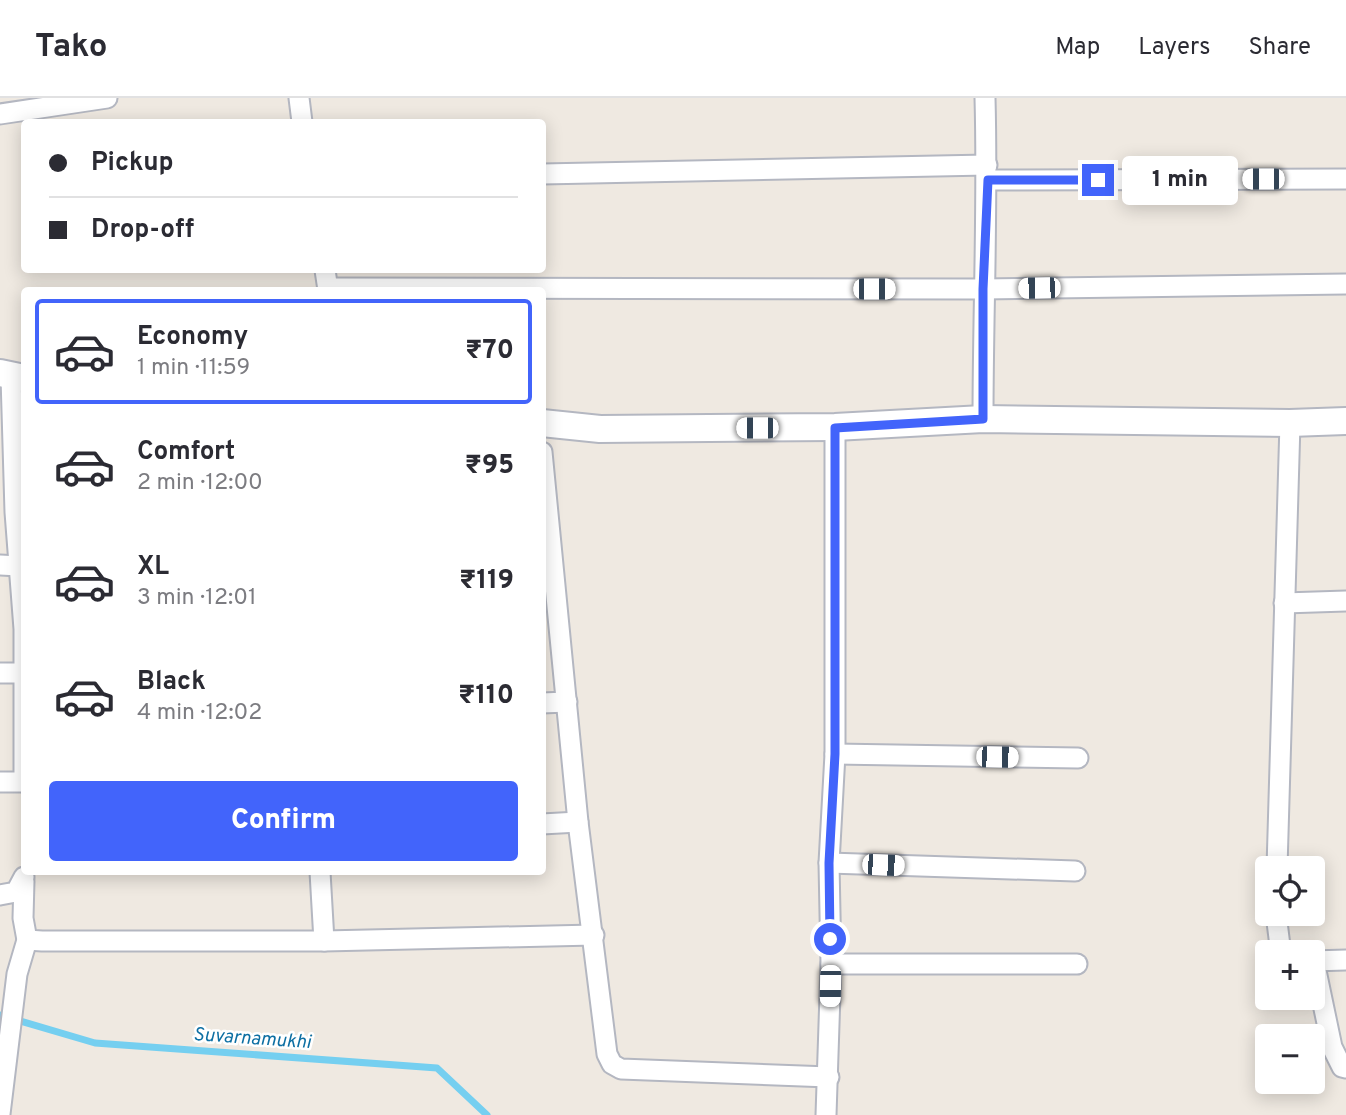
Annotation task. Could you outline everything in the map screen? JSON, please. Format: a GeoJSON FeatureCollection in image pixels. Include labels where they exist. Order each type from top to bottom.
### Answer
{"type":"FeatureCollection","features":[{"type":"Feature","properties":{"kind":"street"},"geometry":{"type":"LineString","coordinates":[[0,114],[107,98]]}},
{"type":"Feature","properties":{"kind":"street"},"geometry":{"type":"LineString","coordinates":[[299,98],[302,119]]}},
{"type":"Feature","properties":{"kind":"street"},"geometry":{"type":"LineString","coordinates":[[983,419],[983,289],[987,172],[985,98]]}},
{"type":"Feature","properties":{"kind":"street"},"geometry":{"type":"LineString","coordinates":[[546,174],[987,172],[1346,179]]}},
{"type":"Feature","properties":{"kind":"street"},"geometry":{"type":"LineString","coordinates":[[327,283],[983,289],[1346,284]]}},
{"type":"Feature","properties":{"kind":"street"},"geometry":{"type":"LineString","coordinates":[[12,376],[7,450],[20,512],[10,565],[21,615]]}},
{"type":"Feature","properties":{"kind":"street"},"geometry":{"type":"LineString","coordinates":[[546,423],[600,429],[835,428],[983,419],[1290,423],[1346,421]]}},
{"type":"Feature","properties":{"kind":"street"},"geometry":{"type":"LineString","coordinates":[[1277,856],[1290,423]]}},
{"type":"Feature","properties":{"kind":"street"},"geometry":{"type":"LineString","coordinates":[[826,1115],[831,964],[829,863],[835,754],[835,428]]}},
{"type":"Feature","properties":{"kind":"street"},"geometry":{"type":"LineString","coordinates":[[546,492],[578,822],[607,1054],[612,1064],[621,1069],[829,1077]]}},
{"type":"Feature","properties":{"kind":"street"},"geometry":{"type":"LineString","coordinates":[[1284,603],[1346,601]]}},
{"type":"Feature","properties":{"kind":"street"},"geometry":{"type":"LineString","coordinates":[[0,673],[21,673]]}},
{"type":"Feature","properties":{"kind":"street"},"geometry":{"type":"LineString","coordinates":[[546,704],[567,702]]}},
{"type":"Feature","properties":{"kind":"street"},"geometry":{"type":"LineString","coordinates":[[835,754],[1078,758]]}},
{"type":"Feature","properties":{"kind":"street"},"geometry":{"type":"LineString","coordinates":[[0,782],[21,782]]}},
{"type":"Feature","properties":{"kind":"street"},"geometry":{"type":"LineString","coordinates":[[546,824],[578,822]]}},
{"type":"Feature","properties":{"kind":"street"},"geometry":{"type":"LineString","coordinates":[[829,863],[1075,871]]}},
{"type":"Feature","properties":{"kind":"street"},"geometry":{"type":"LineString","coordinates":[[320,875],[324,942]]}},
{"type":"Feature","properties":{"kind":"street"},"geometry":{"type":"LineString","coordinates":[[0,895],[16,892],[24,876]]}},
{"type":"Feature","properties":{"kind":"street"},"geometry":{"type":"LineString","coordinates":[[0,1114],[18,974],[27,940],[23,918],[24,876]]}},
{"type":"Feature","properties":{"kind":"street"},"geometry":{"type":"LineString","coordinates":[[27,940],[324,942],[594,935]]}},
{"type":"Feature","properties":{"kind":"street"},"geometry":{"type":"LineString","coordinates":[[1325,961],[1346,960]]}},
{"type":"Feature","properties":{"kind":"street"},"geometry":{"type":"LineString","coordinates":[[831,964],[1077,964]]}},
{"type":"Feature","properties":{"kind":"street"},"geometry":{"type":"LineString","coordinates":[[1324,1010],[1332,1047],[1342,1067],[1346,1068]]}},
{"type":"Feature","properties":{"kind":"waterway","name":"Suvarnamukhi"},"geometry":{"type":"LineString","coordinates":[[0,1015],[95,1043],[437,1068],[487,1115]]}},
{"type":"Feature","properties":{"kind":"route"},"geometry":{"type":"LineString","coordinates":[[830,939],[829,863],[835,754],[835,428],[983,419],[983,289],[988,180],[1098,180]]}}]}
